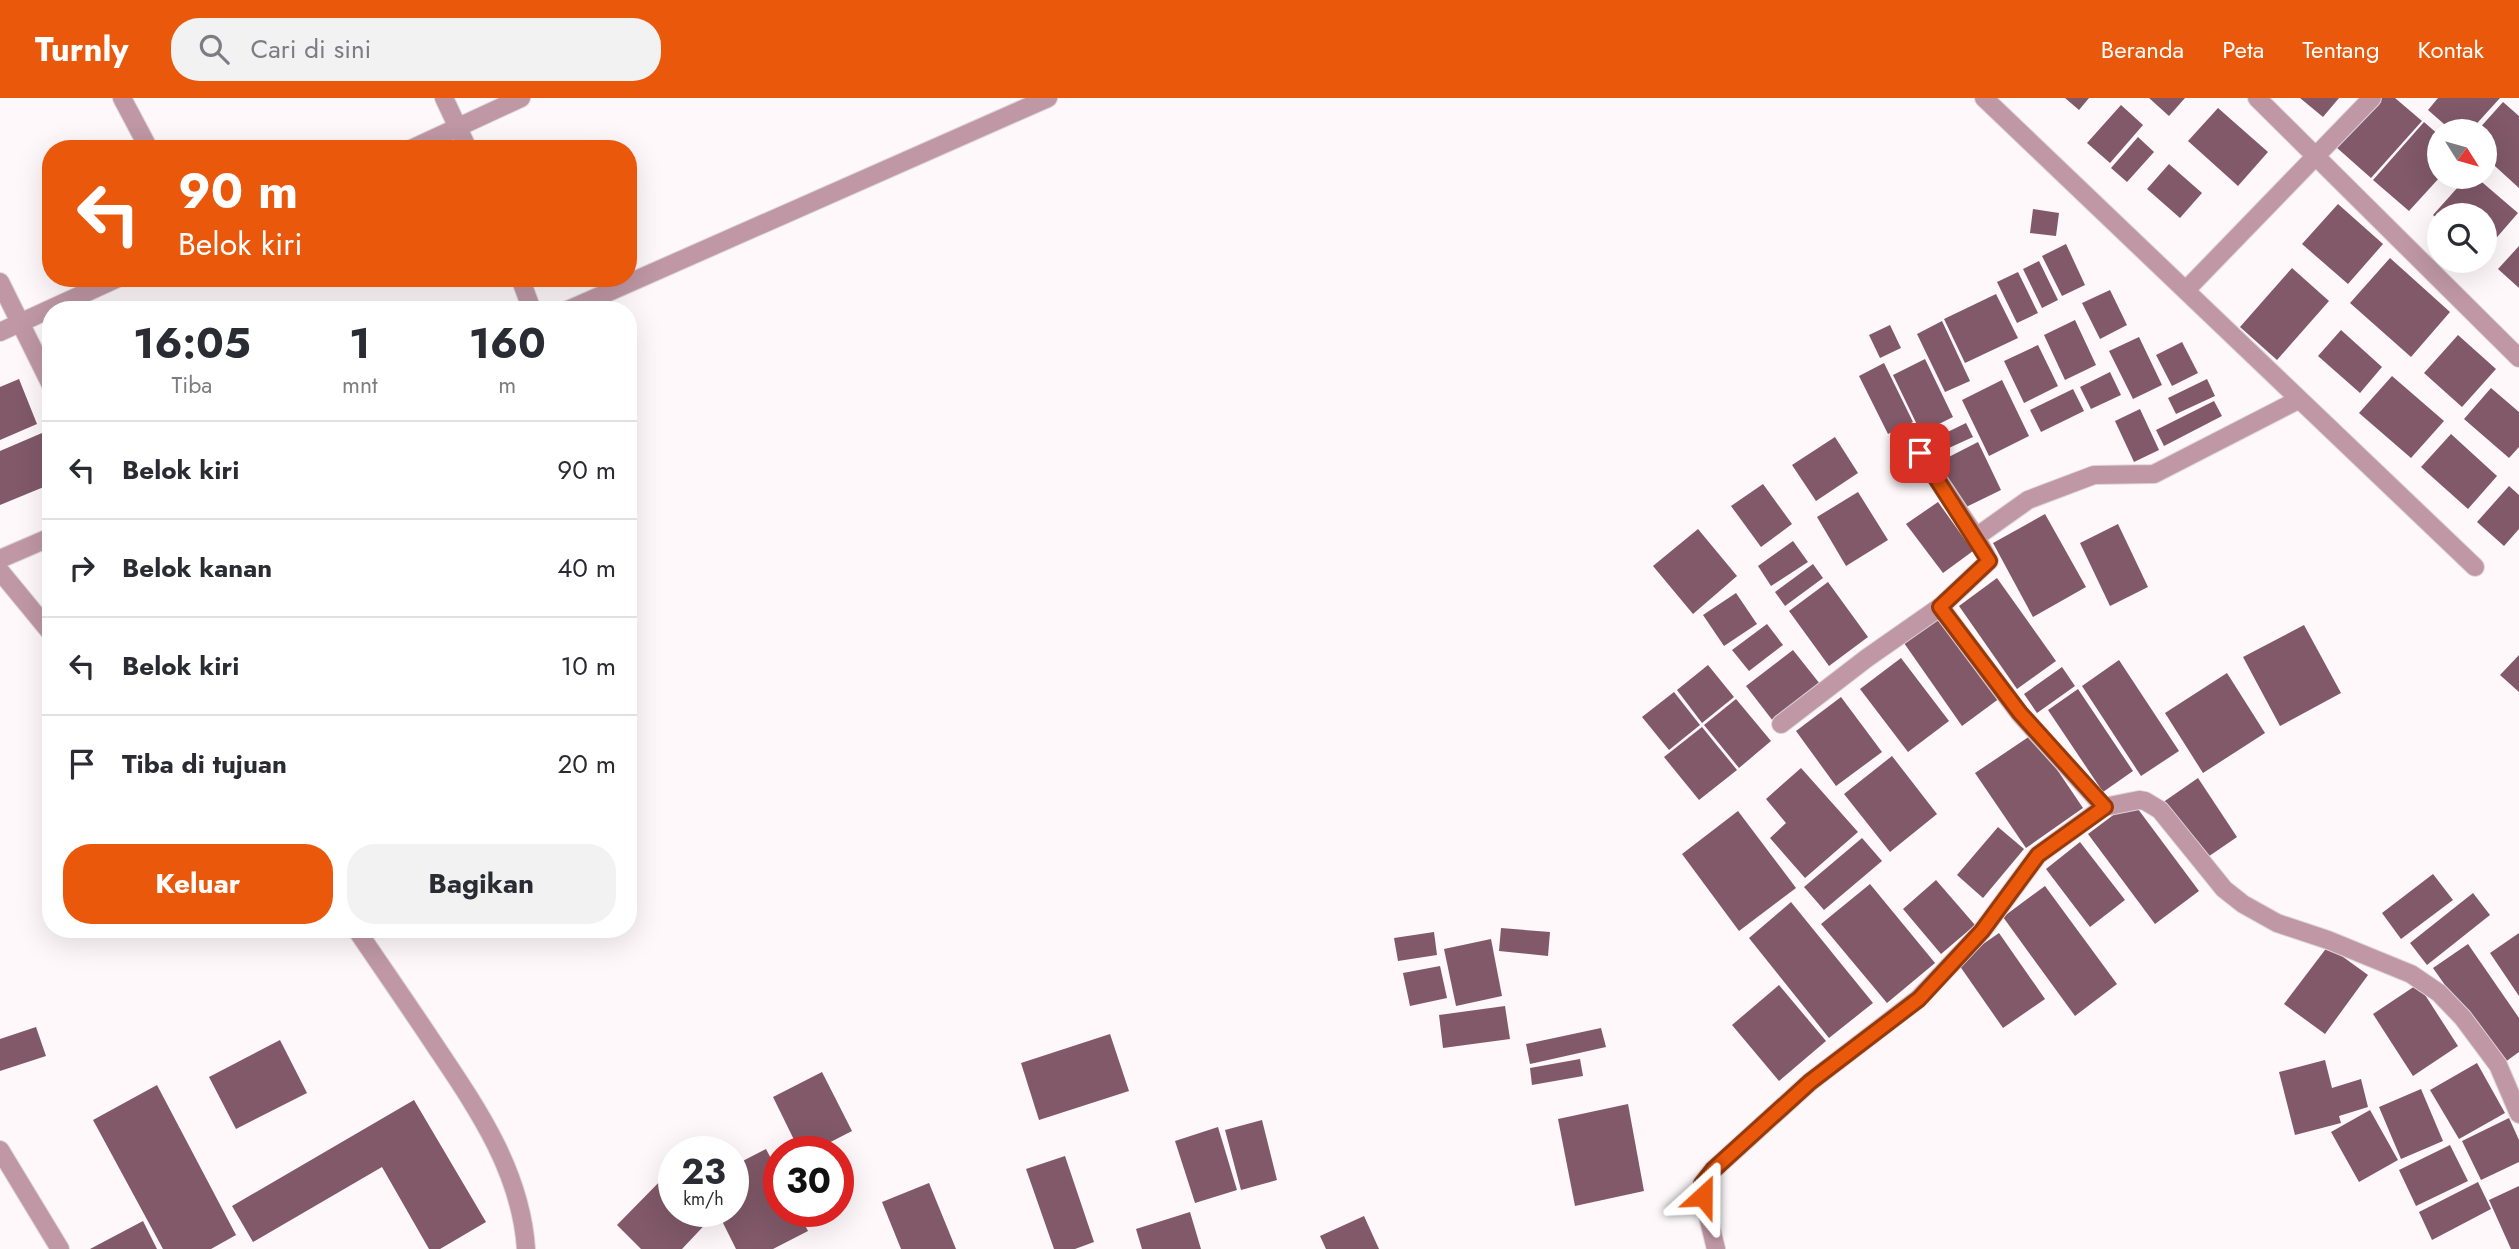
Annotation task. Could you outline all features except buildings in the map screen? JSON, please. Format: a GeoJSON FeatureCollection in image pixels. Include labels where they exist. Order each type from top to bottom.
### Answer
{"type":"FeatureCollection","features":[{"type":"Feature","properties":{"kind":"street"},"geometry":{"type":"LineString","coordinates":[[122,98],[144,140]]}},
{"type":"Feature","properties":{"kind":"street"},"geometry":{"type":"LineString","coordinates":[[444,98],[465,140]]}},
{"type":"Feature","properties":{"kind":"street"},"geometry":{"type":"LineString","coordinates":[[432,140],[521,98]]}},
{"type":"Feature","properties":{"kind":"street"},"geometry":{"type":"LineString","coordinates":[[637,280],[1048,98]]}},
{"type":"Feature","properties":{"kind":"street"},"geometry":{"type":"LineString","coordinates":[[1984,98],[2475,568]]}},
{"type":"Feature","properties":{"kind":"street"},"geometry":{"type":"LineString","coordinates":[[2257,98],[2519,358]]}},
{"type":"Feature","properties":{"kind":"street"},"geometry":{"type":"LineString","coordinates":[[2186,290],[2372,98]]}},
{"type":"Feature","properties":{"kind":"street"},"geometry":{"type":"LineString","coordinates":[[0,282],[42,367]]}},
{"type":"Feature","properties":{"kind":"street"},"geometry":{"type":"LineString","coordinates":[[68,301],[98,287]]}},
{"type":"Feature","properties":{"kind":"street"},"geometry":{"type":"LineString","coordinates":[[588,301],[620,287]]}},
{"type":"Feature","properties":{"kind":"street"},"geometry":{"type":"LineString","coordinates":[[0,332],[42,313]]}},
{"type":"Feature","properties":{"kind":"street"},"geometry":{"type":"LineString","coordinates":[[1976,537],[2028,500],[2094,475],[2154,474],[2298,400]]}},
{"type":"Feature","properties":{"kind":"street"},"geometry":{"type":"LineString","coordinates":[[1781,724],[1867,658],[1940,607],[1989,561],[1920,453]]}},
{"type":"Feature","properties":{"kind":"street"},"geometry":{"type":"LineString","coordinates":[[0,559],[42,541]]}},
{"type":"Feature","properties":{"kind":"street"},"geometry":{"type":"LineString","coordinates":[[0,571],[42,622]]}},
{"type":"Feature","properties":{"kind":"street"},"geometry":{"type":"LineString","coordinates":[[1940,607],[2020,713],[2105,807]]}},
{"type":"Feature","properties":{"kind":"street"},"geometry":{"type":"LineString","coordinates":[[1716,1249],[1701,1188],[1713,1170],[1810,1082],[1919,999],[1982,931],[2038,855],[2105,807],[2139,800],[2160,810],[2224,889],[2243,904],[2277,923],[2328,940],[2411,974],[2439,993],[2498,1065],[2519,1114]]}},
{"type":"Feature","properties":{"kind":"street"},"geometry":{"type":"LineString","coordinates":[[362,938],[480,1113],[510,1172],[524,1220],[526,1249]]}},
{"type":"Feature","properties":{"kind":"street"},"geometry":{"type":"LineString","coordinates":[[0,1150],[60,1249]]}},
{"type":"Feature","properties":{"kind":"route"},"geometry":{"type":"LineString","coordinates":[[1703,1196],[1702,1184],[1713,1170],[1810,1082],[1919,999],[1982,931],[1991,915],[2038,855],[2105,807],[2020,713],[1940,607],[1989,561],[1920,453]]}}]}
